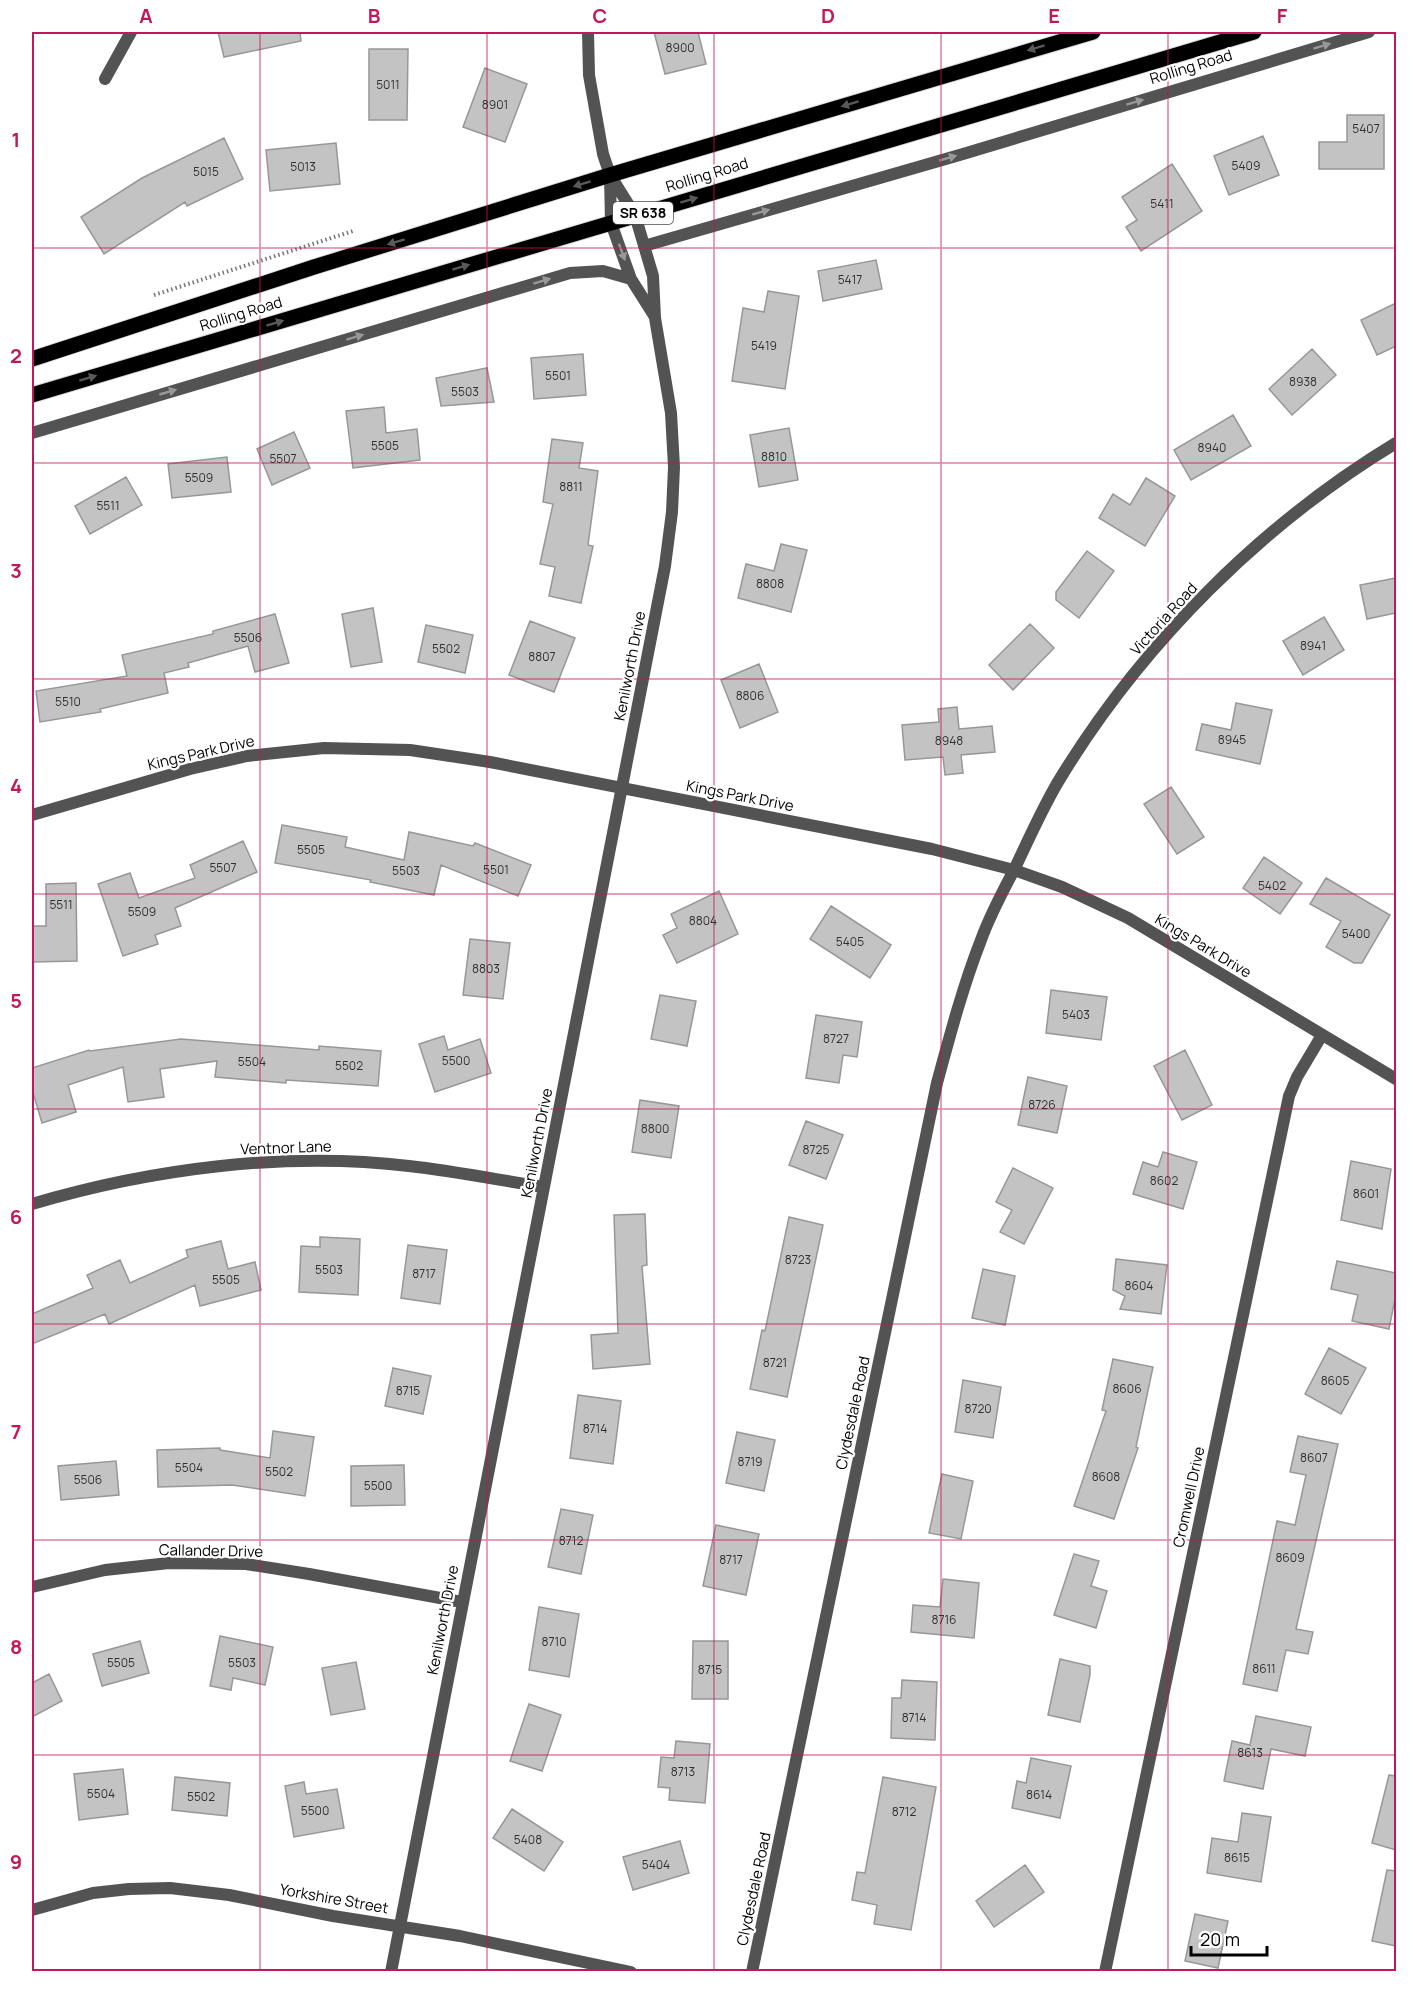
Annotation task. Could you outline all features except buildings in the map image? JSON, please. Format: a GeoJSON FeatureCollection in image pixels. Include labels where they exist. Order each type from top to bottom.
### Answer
{"type":"FeatureCollection","features":[{"type":"Feature","properties":{"kind":"main road","name":"Rolling Road"},"geometry":{"type":"LineString","coordinates":[[32,359],[314,267],[610,175],[1093,32]]}},
{"type":"Feature","properties":{"kind":"main road","name":"Rolling Road"},"geometry":{"type":"LineString","coordinates":[[32,395],[1254,32]]}},
{"type":"Feature","properties":{"kind":"street"},"geometry":{"type":"LineString","coordinates":[[105,79],[131,32]]}},
{"type":"Feature","properties":{"kind":"street","name":"Kenilworth Drive"},"geometry":{"type":"LineString","coordinates":[[391,1971],[665,566],[672,512],[674,467],[671,413],[655,318],[653,276],[635,216],[610,175],[603,154],[589,75],[588,32]]}},
{"type":"Feature","properties":{"kind":"street","name":"Rolling Road"},"geometry":{"type":"LineString","coordinates":[[644,246],[963,154],[1369,32]]}},
{"type":"Feature","properties":{"kind":"street","name":"Kenilworth Drive"},"geometry":{"type":"LineString","coordinates":[[610,175],[611,223],[631,279],[655,318]]}},
{"type":"Feature","properties":{"kind":"street"},"geometry":{"type":"LineString","coordinates":[[32,433],[570,273],[603,272],[631,279]]}},
{"type":"Feature","properties":{"kind":"street","name":"Victoria Road"},"geometry":{"type":"LineString","coordinates":[[1014,870],[1060,778],[1096,723],[1135,672],[1180,621],[1225,575],[1276,530],[1330,487],[1396,443]]}},
{"type":"Feature","properties":{"kind":"street","name":"Kings Park Drive"},"geometry":{"type":"LineString","coordinates":[[32,815],[190,768],[247,756],[324,748],[410,750],[490,762],[932,849],[1014,870],[1062,887],[1128,918],[1396,1078]]}},
{"type":"Feature","properties":{"kind":"street","name":"Clydesdale Road"},"geometry":{"type":"LineString","coordinates":[[752,1971],[937,1083],[955,1016],[981,940],[1014,870]]}},
{"type":"Feature","properties":{"kind":"street","name":"Cromwell Drive"},"geometry":{"type":"LineString","coordinates":[[1105,1971],[1289,1096],[1297,1077],[1322,1035]]}},
{"type":"Feature","properties":{"kind":"street","name":"Ventnor Lane"},"geometry":{"type":"LineString","coordinates":[[32,1204],[144,1177],[252,1163],[337,1161],[409,1166],[544,1187]]}},
{"type":"Feature","properties":{"kind":"street","name":"Callander Drive"},"geometry":{"type":"LineString","coordinates":[[32,1587],[115,1569],[169,1563],[246,1564],[462,1602]]}},
{"type":"Feature","properties":{"kind":"street","name":"Yorkshire Street"},"geometry":{"type":"LineString","coordinates":[[32,1910],[93,1893],[129,1889],[170,1888],[229,1894],[333,1916],[460,1936],[631,1971]]}}]}
